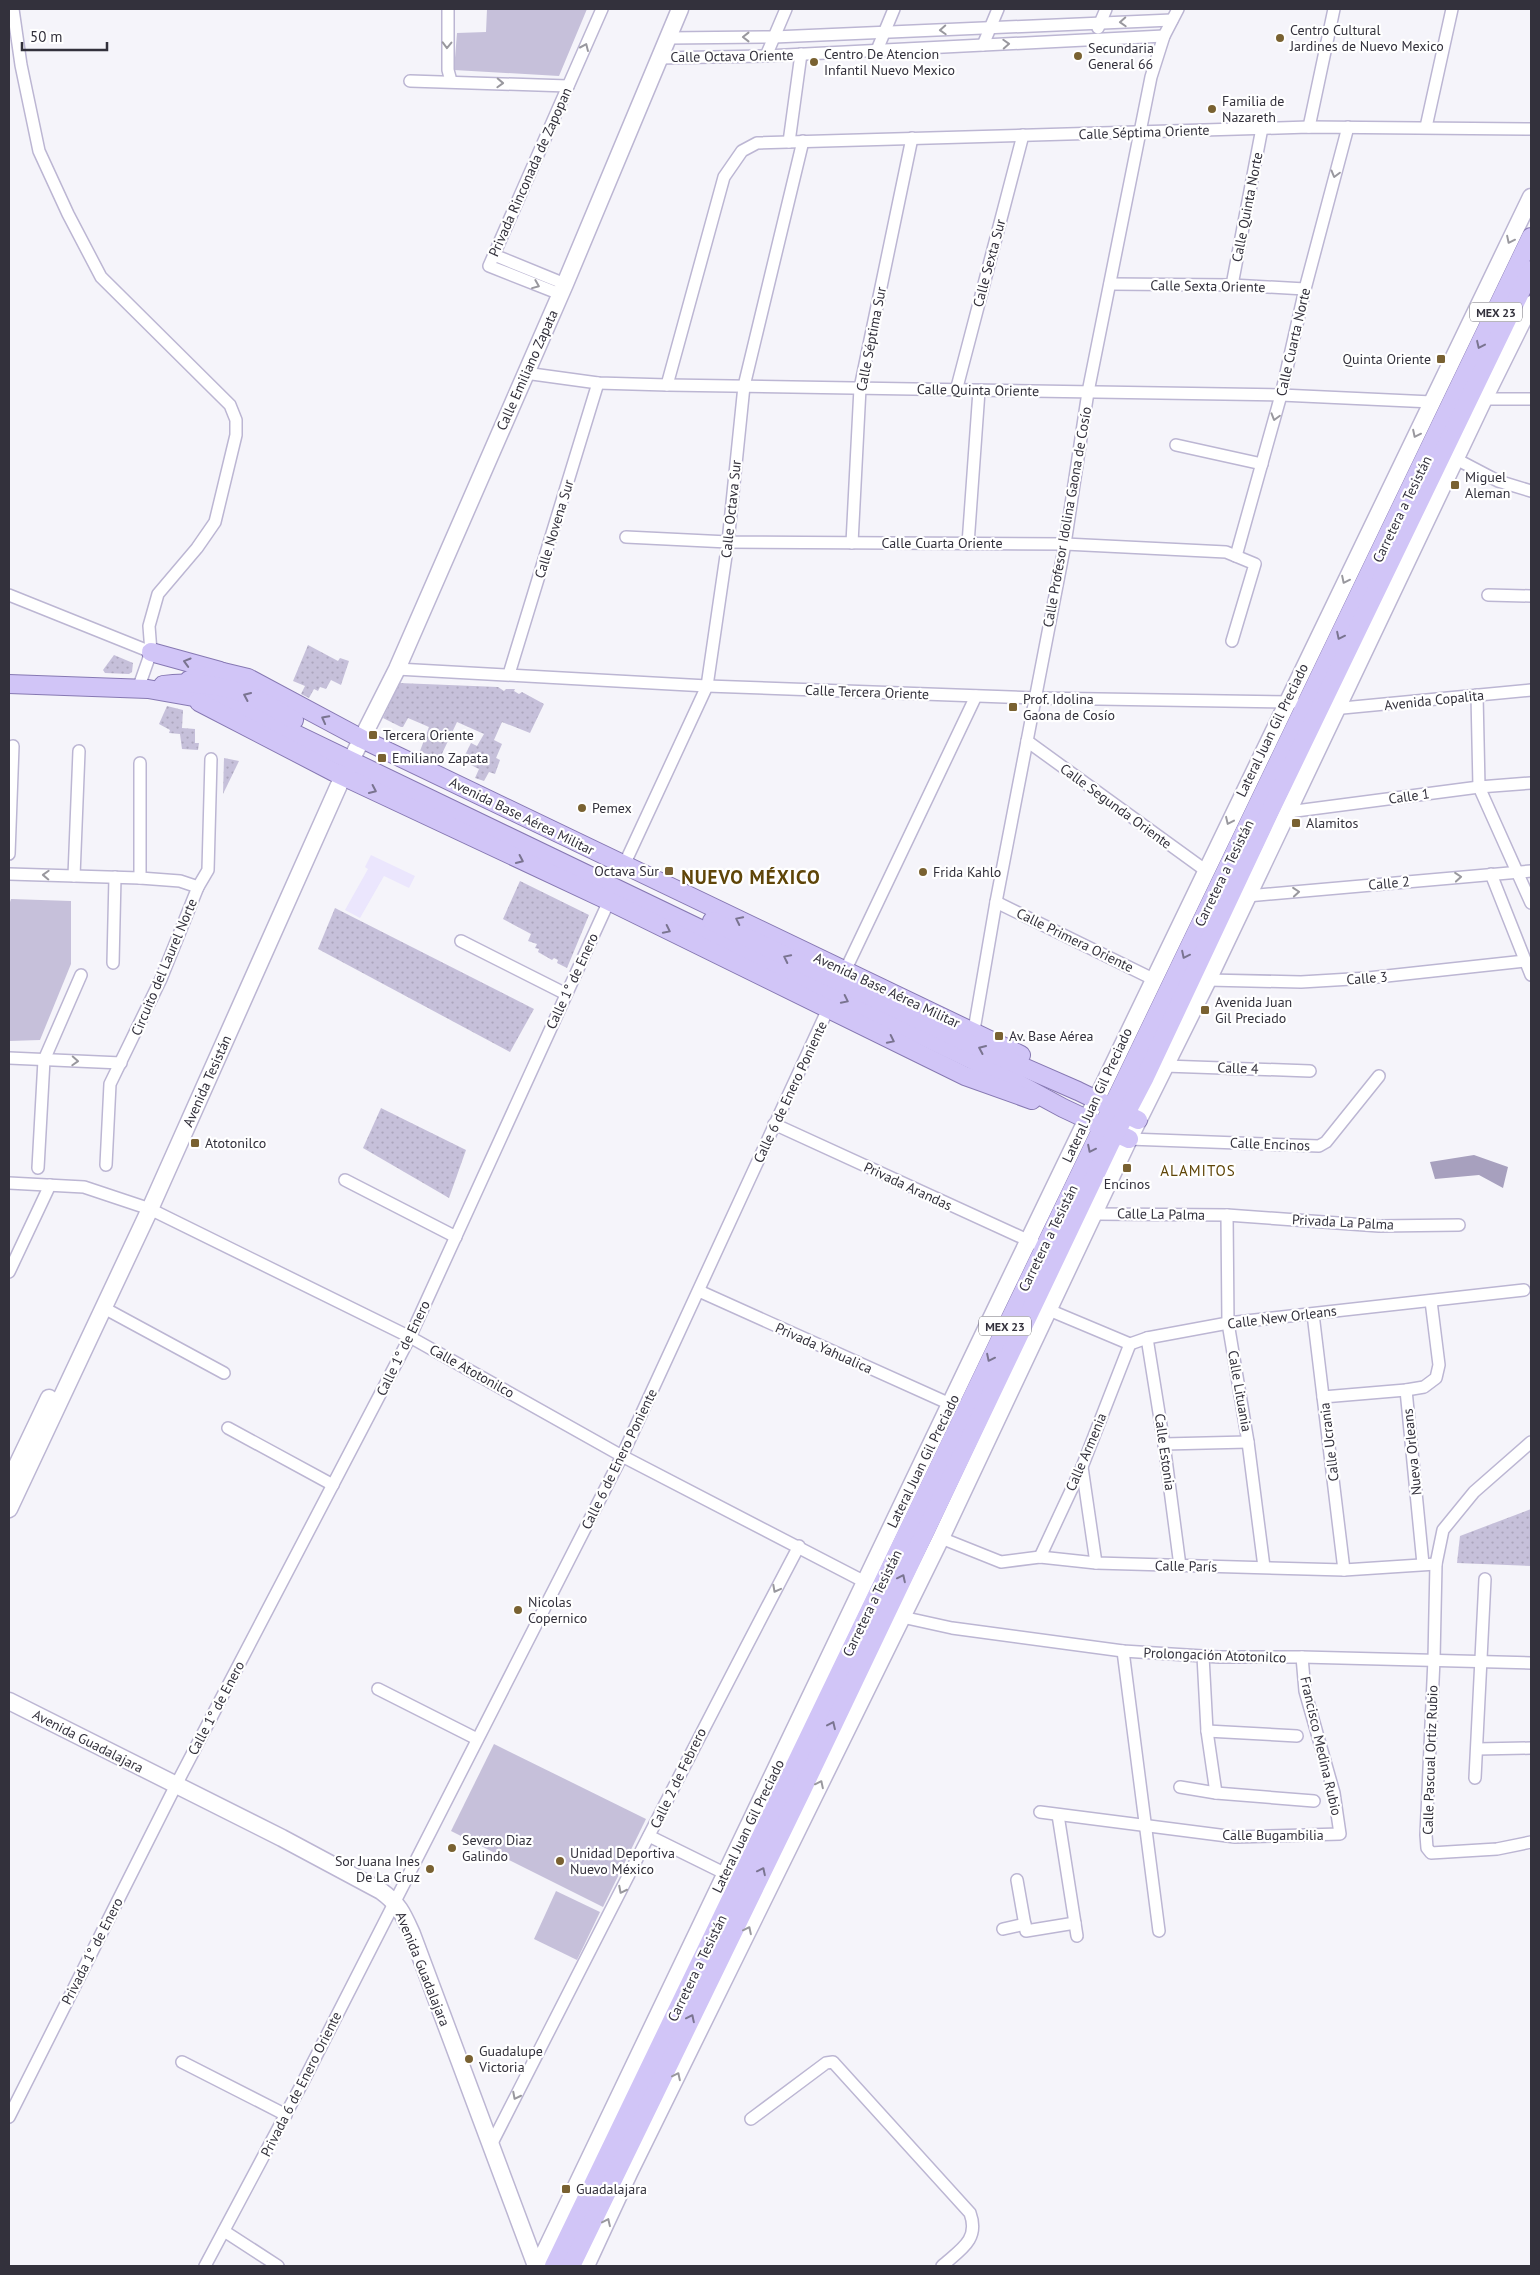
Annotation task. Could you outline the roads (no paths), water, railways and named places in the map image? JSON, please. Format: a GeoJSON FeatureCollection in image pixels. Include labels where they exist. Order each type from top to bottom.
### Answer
{"type":"FeatureCollection","features":[{"type":"Feature","properties":{"kind":"main road","name":"Calle Emiliano Zapata"},"geometry":{"type":"LineString","coordinates":[[355,746],[397,669],[562,289],[680,9]]}},
{"type":"Feature","properties":{"kind":"main road","name":"Lateral Juan Gil Preciado"},"geometry":{"type":"LineString","coordinates":[[537,2266],[726,1874],[825,1684],[865,1582],[950,1404],[1035,1244],[1094,1099],[1531,197]]}},
{"type":"Feature","properties":{"kind":"main road","name":"Carretera a Tesistán"},"geometry":{"type":"LineString","coordinates":[[571,2266],[802,1790],[1116,1132],[1145,1077],[1313,705],[1531,237]]}},
{"type":"Feature","properties":{"kind":"main road","name":"Carretera a Tesistán"},"geometry":{"type":"LineString","coordinates":[[1313,705],[1436,470],[1531,270]]}},
{"type":"Feature","properties":{"kind":"main road"},"geometry":{"type":"LineString","coordinates":[[1125,1114],[1165,1066],[1208,980],[1531,304]]}},
{"type":"Feature","properties":{"kind":"main road"},"geometry":{"type":"LineString","coordinates":[[151,652],[223,672]]}},
{"type":"Feature","properties":{"kind":"main road","name":"Avenida Base Aérea Militar"},"geometry":{"type":"LineString","coordinates":[[143,689],[223,672],[248,678],[355,746],[850,1002],[991,1068],[1063,1108],[1116,1132]]}},
{"type":"Feature","properties":{"kind":"main road","name":"Avenida Base Aérea Militar"},"geometry":{"type":"LineString","coordinates":[[175,683],[221,688],[245,694],[855,990],[1125,1114]]}},
{"type":"Feature","properties":{"kind":"main road","name":"Avenida Base Aérea Militar"},"geometry":{"type":"LineString","coordinates":[[9,684],[143,689],[189,697],[222,700],[355,746],[624,865],[845,972],[974,1030],[1058,1074],[1078,1091]]}},
{"type":"Feature","properties":{"kind":"main road","name":"Avenida Base Aérea Militar"},"geometry":{"type":"LineString","coordinates":[[189,697],[339,774],[966,1076],[1028,1099],[1063,1108]]}},
{"type":"Feature","properties":{"kind":"main road","name":"Avenida Tesistán"},"geometry":{"type":"LineString","coordinates":[[9,1509],[104,1308],[146,1207],[339,774],[355,746]]}},
{"type":"Feature","properties":{"kind":"main road"},"geometry":{"type":"LineString","coordinates":[[586,2266],[630,2170],[941,1538],[1095,1214],[1116,1132]]}},
{"type":"Feature","properties":{"kind":"main road","name":"Carretera a Tesistán"},"geometry":{"type":"LineString","coordinates":[[554,2266],[825,1684],[1035,1244],[1116,1132]]}},
{"type":"Feature","properties":{"kind":"main road","name":"Avenida Tesistán"},"geometry":{"type":"LineString","coordinates":[[9,1482],[146,1207]]}},
{"type":"Feature","properties":{"kind":"main road","name":"Avenida Guadalajara"},"geometry":{"type":"LineString","coordinates":[[9,1701],[176,1785],[381,1891],[394,1900],[402,1910],[412,1934],[528,2249],[537,2266]]}},
{"type":"Feature","properties":{"kind":"main road","name":"Avenida Guadalajara"},"geometry":{"type":"LineString","coordinates":[[528,2249],[530,2266]]}},
{"type":"Feature","properties":{"kind":"street"},"geometry":{"type":"LineString","coordinates":[[13,9],[21,66],[39,151],[68,214],[101,278],[230,405],[236,420],[236,435],[215,522],[197,548],[158,594],[149,626],[151,652],[143,689]]}},
{"type":"Feature","properties":{"kind":"street"},"geometry":{"type":"LineString","coordinates":[[448,9],[448,70],[451,81]]}},
{"type":"Feature","properties":{"kind":"street","name":"Privada Rinconada de Zapopan"},"geometry":{"type":"LineString","coordinates":[[562,289],[489,266],[602,9]]}},
{"type":"Feature","properties":{"kind":"street"},"geometry":{"type":"LineString","coordinates":[[766,56],[786,9]]}},
{"type":"Feature","properties":{"kind":"street"},"geometry":{"type":"LineString","coordinates":[[877,50],[894,9]]}},
{"type":"Feature","properties":{"kind":"street"},"geometry":{"type":"LineString","coordinates":[[983,45],[998,9]]}},
{"type":"Feature","properties":{"kind":"street"},"geometry":{"type":"LineString","coordinates":[[1093,39],[1106,9]]}},
{"type":"Feature","properties":{"kind":"street","name":"Calle Profesor Idolina Gaona de Cosío"},"geometry":{"type":"LineString","coordinates":[[974,1030],[996,902],[1065,544],[1088,392],[1151,77],[1164,36],[1178,9]]}},
{"type":"Feature","properties":{"kind":"street"},"geometry":{"type":"LineString","coordinates":[[1309,127],[1334,9]]}},
{"type":"Feature","properties":{"kind":"street"},"geometry":{"type":"LineString","coordinates":[[1426,126],[1452,9]]}},
{"type":"Feature","properties":{"kind":"street","name":"Calle Octava Oriente"},"geometry":{"type":"LineString","coordinates":[[668,38],[774,37],[1172,20]]}},
{"type":"Feature","properties":{"kind":"street","name":"Calle Octava Oriente"},"geometry":{"type":"LineString","coordinates":[[660,58],[766,56],[1164,36]]}},
{"type":"Feature","properties":{"kind":"street"},"geometry":{"type":"LineString","coordinates":[[789,142],[801,54]]}},
{"type":"Feature","properties":{"kind":"street"},"geometry":{"type":"LineString","coordinates":[[410,81],[568,86]]}},
{"type":"Feature","properties":{"kind":"street","name":"Calle Séptima Oriente"},"geometry":{"type":"LineString","coordinates":[[668,386],[724,177],[742,151],[757,143],[1309,127],[1426,126],[1531,129]]}},
{"type":"Feature","properties":{"kind":"street","name":"Calle Cuarta Norte"},"geometry":{"type":"LineString","coordinates":[[1236,556],[1281,395],[1305,289],[1348,127]]}},
{"type":"Feature","properties":{"kind":"street","name":"Calle Quinta Norte"},"geometry":{"type":"LineString","coordinates":[[1232,285],[1262,128]]}},
{"type":"Feature","properties":{"kind":"street","name":"Calle Sexta Sur"},"geometry":{"type":"LineString","coordinates":[[956,391],[1023,135]]}},
{"type":"Feature","properties":{"kind":"street","name":"Calle Séptima Sur"},"geometry":{"type":"LineString","coordinates":[[852,543],[860,388],[912,138]]}},
{"type":"Feature","properties":{"kind":"street","name":"Calle Octava Sur"},"geometry":{"type":"LineString","coordinates":[[624,865],[708,686],[728,542],[744,386],[803,142]]}},
{"type":"Feature","properties":{"kind":"street"},"geometry":{"type":"LineString","coordinates":[[494,255],[562,289]]}},
{"type":"Feature","properties":{"kind":"street","name":"Calle Sexta Oriente"},"geometry":{"type":"LineString","coordinates":[[1110,284],[1232,285],[1305,289]]}},
{"type":"Feature","properties":{"kind":"street","name":"Calle Quinta Oriente"},"geometry":{"type":"LineString","coordinates":[[525,373],[598,383],[668,386],[1281,395],[1432,402]]}},
{"type":"Feature","properties":{"kind":"street","name":"Calle Novena Sur"},"geometry":{"type":"LineString","coordinates":[[509,674],[598,383]]}},
{"type":"Feature","properties":{"kind":"street"},"geometry":{"type":"LineString","coordinates":[[968,544],[979,391]]}},
{"type":"Feature","properties":{"kind":"street"},"geometry":{"type":"LineString","coordinates":[[1484,399],[1531,399]]}},
{"type":"Feature","properties":{"kind":"street"},"geometry":{"type":"LineString","coordinates":[[1176,445],[1262,464]]}},
{"type":"Feature","properties":{"kind":"street"},"geometry":{"type":"LineString","coordinates":[[1456,459],[1498,480],[1531,491]]}},
{"type":"Feature","properties":{"kind":"street","name":"Calle Cuarta Oriente"},"geometry":{"type":"LineString","coordinates":[[626,537],[728,542],[1065,544],[1226,552],[1255,564],[1232,641]]}},
{"type":"Feature","properties":{"kind":"street"},"geometry":{"type":"LineString","coordinates":[[9,595],[151,652]]}},
{"type":"Feature","properties":{"kind":"street"},"geometry":{"type":"LineString","coordinates":[[1488,595],[1531,596]]}},
{"type":"Feature","properties":{"kind":"street","name":"Calle Tercera Oriente"},"geometry":{"type":"LineString","coordinates":[[397,669],[708,686],[976,696],[1286,701],[1337,710]]}},
{"type":"Feature","properties":{"kind":"street","name":"Avenida Copalita"},"geometry":{"type":"LineString","coordinates":[[1337,710],[1531,690]]}},
{"type":"Feature","properties":{"kind":"street"},"geometry":{"type":"LineString","coordinates":[[1477,695],[1479,787],[1531,903]]}},
{"type":"Feature","properties":{"kind":"street"},"geometry":{"type":"LineString","coordinates":[[845,972],[976,696]]}},
{"type":"Feature","properties":{"kind":"street","name":"Calle Segunda Oriente"},"geometry":{"type":"LineString","coordinates":[[1027,741],[1205,870]]}},
{"type":"Feature","properties":{"kind":"street"},"geometry":{"type":"LineString","coordinates":[[9,854],[13,746]]}},
{"type":"Feature","properties":{"kind":"street"},"geometry":{"type":"LineString","coordinates":[[74,876],[79,751]]}},
{"type":"Feature","properties":{"kind":"street"},"geometry":{"type":"LineString","coordinates":[[198,887],[208,870],[211,759]]}},
{"type":"Feature","properties":{"kind":"street"},"geometry":{"type":"LineString","coordinates":[[140,763],[140,878]]}},
{"type":"Feature","properties":{"kind":"street","name":"Calle 1"},"geometry":{"type":"LineString","coordinates":[[1288,812],[1479,787],[1531,783]]}},
{"type":"Feature","properties":{"kind":"street","name":"Calle 2"},"geometry":{"type":"LineString","coordinates":[[1247,896],[1531,870]]}},
{"type":"Feature","properties":{"kind":"street","name":"Circuito del Laurel Norte"},"geometry":{"type":"LineString","coordinates":[[9,874],[115,876],[180,881],[198,887],[161,980],[110,1084],[106,1165]]}},
{"type":"Feature","properties":{"kind":"street"},"geometry":{"type":"LineString","coordinates":[[1491,874],[1531,975]]}},
{"type":"Feature","properties":{"kind":"street"},"geometry":{"type":"LineString","coordinates":[[113,963],[115,876]]}},
{"type":"Feature","properties":{"kind":"street","name":"Calle 1° de Enero"},"geometry":{"type":"LineString","coordinates":[[176,1785],[410,1336],[608,902]]}},
{"type":"Feature","properties":{"kind":"street","name":"Calle Primera Oriente"},"geometry":{"type":"LineString","coordinates":[[996,902],[1153,979]]}},
{"type":"Feature","properties":{"kind":"street"},"geometry":{"type":"LineString","coordinates":[[460,941],[566,994]]}},
{"type":"Feature","properties":{"kind":"street","name":"Calle 3"},"geometry":{"type":"LineString","coordinates":[[1208,980],[1301,982],[1368,978],[1525,961]]}},
{"type":"Feature","properties":{"kind":"street"},"geometry":{"type":"LineString","coordinates":[[38,1168],[44,1060],[81,975]]}},
{"type":"Feature","properties":{"kind":"street","name":"Calle 6 de Enero Poniente"},"geometry":{"type":"LineString","coordinates":[[394,1900],[622,1456],[828,1010]]}},
{"type":"Feature","properties":{"kind":"street"},"geometry":{"type":"LineString","coordinates":[[9,1058],[121,1064]]}},
{"type":"Feature","properties":{"kind":"street","name":"Calle 4"},"geometry":{"type":"LineString","coordinates":[[1165,1066],[1310,1071]]}},
{"type":"Feature","properties":{"kind":"street","name":"Calle Encinos"},"geometry":{"type":"LineString","coordinates":[[1116,1132],[1319,1146],[1326,1142],[1379,1076]]}},
{"type":"Feature","properties":{"kind":"street","name":"Privada Arandas"},"geometry":{"type":"LineString","coordinates":[[774,1124],[1035,1244]]}},
{"type":"Feature","properties":{"kind":"street"},"geometry":{"type":"LineString","coordinates":[[345,1180],[456,1237]]}},
{"type":"Feature","properties":{"kind":"street","name":"Calle Atotonilco"},"geometry":{"type":"LineString","coordinates":[[9,1183],[96,1190],[146,1207],[410,1336],[622,1456],[799,1546],[865,1582]]}},
{"type":"Feature","properties":{"kind":"street"},"geometry":{"type":"LineString","coordinates":[[9,1272],[50,1185]]}},
{"type":"Feature","properties":{"kind":"street","name":"Calle La Palma"},"geometry":{"type":"LineString","coordinates":[[1095,1214],[1227,1215]]}},
{"type":"Feature","properties":{"kind":"street","name":"Privada La Palma"},"geometry":{"type":"LineString","coordinates":[[1227,1215],[1379,1226],[1459,1225]]}},
{"type":"Feature","properties":{"kind":"street","name":"Calle Lituania"},"geometry":{"type":"LineString","coordinates":[[1227,1215],[1228,1323],[1248,1442],[1264,1567]]}},
{"type":"Feature","properties":{"kind":"street","name":"Calle New Orleans"},"geometry":{"type":"LineString","coordinates":[[1130,1344],[1147,1338],[1228,1323],[1524,1290]]}},
{"type":"Feature","properties":{"kind":"street","name":"Privada Yahualica"},"geometry":{"type":"LineString","coordinates":[[699,1291],[950,1404]]}},
{"type":"Feature","properties":{"kind":"street","name":"Nueva Orleans"},"geometry":{"type":"LineString","coordinates":[[1423,1564],[1406,1390],[1424,1387],[1436,1378],[1439,1365],[1431,1301]]}},
{"type":"Feature","properties":{"kind":"street"},"geometry":{"type":"LineString","coordinates":[[104,1308],[224,1373]]}},
{"type":"Feature","properties":{"kind":"street"},"geometry":{"type":"LineString","coordinates":[[1049,1310],[1130,1344]]}},
{"type":"Feature","properties":{"kind":"street","name":"Calle Ucrania"},"geometry":{"type":"LineString","coordinates":[[1313,1314],[1344,1570]]}},
{"type":"Feature","properties":{"kind":"street","name":"Calle Estonia"},"geometry":{"type":"LineString","coordinates":[[1147,1338],[1164,1444],[1180,1566]]}},
{"type":"Feature","properties":{"kind":"street","name":"Calle Armenia"},"geometry":{"type":"LineString","coordinates":[[1040,1558],[1082,1467],[1130,1344]]}},
{"type":"Feature","properties":{"kind":"street"},"geometry":{"type":"LineString","coordinates":[[1323,1397],[1406,1390]]}},
{"type":"Feature","properties":{"kind":"street"},"geometry":{"type":"LineString","coordinates":[[228,1428],[333,1485]]}},
{"type":"Feature","properties":{"kind":"street"},"geometry":{"type":"LineString","coordinates":[[1164,1444],[1248,1442]]}},
{"type":"Feature","properties":{"kind":"street","name":"Calle Pascual Ortiz Rubio"},"geometry":{"type":"LineString","coordinates":[[1531,1442],[1474,1492],[1443,1530],[1436,1564],[1434,1659],[1426,1835],[1427,1848],[1431,1853],[1442,1854],[1497,1849],[1531,1842]]}},
{"type":"Feature","properties":{"kind":"street"},"geometry":{"type":"LineString","coordinates":[[1082,1467],[1096,1563]]}},
{"type":"Feature","properties":{"kind":"street","name":"Calle París"},"geometry":{"type":"LineString","coordinates":[[941,1538],[1001,1562],[1040,1558],[1096,1563],[1344,1570],[1436,1564]]}},
{"type":"Feature","properties":{"kind":"street","name":"Calle 2 de Febrero"},"geometry":{"type":"LineString","coordinates":[[491,2145],[695,1742],[799,1546]]}},
{"type":"Feature","properties":{"kind":"street"},"geometry":{"type":"LineString","coordinates":[[1475,1778],[1485,1579]]}},
{"type":"Feature","properties":{"kind":"street","name":"Prolongación Atotonilco"},"geometry":{"type":"LineString","coordinates":[[902,1617],[952,1628],[1123,1652],[1203,1656],[1434,1659],[1531,1663]]}},
{"type":"Feature","properties":{"kind":"street"},"geometry":{"type":"LineString","coordinates":[[1123,1652],[1159,1932]]}},
{"type":"Feature","properties":{"kind":"street"},"geometry":{"type":"LineString","coordinates":[[1203,1656],[1208,1731],[1216,1793]]}},
{"type":"Feature","properties":{"kind":"street","name":"Francisco Medina Rubio"},"geometry":{"type":"LineString","coordinates":[[1302,1657],[1305,1691],[1334,1793],[1340,1834]]}},
{"type":"Feature","properties":{"kind":"street"},"geometry":{"type":"LineString","coordinates":[[378,1689],[477,1739]]}},
{"type":"Feature","properties":{"kind":"street"},"geometry":{"type":"LineString","coordinates":[[1208,1731],[1297,1736]]}},
{"type":"Feature","properties":{"kind":"street"},"geometry":{"type":"LineString","coordinates":[[1477,1749],[1531,1748]]}},
{"type":"Feature","properties":{"kind":"street","name":"Privada 1° de Enero"},"geometry":{"type":"LineString","coordinates":[[9,2117],[176,1785]]}},
{"type":"Feature","properties":{"kind":"street"},"geometry":{"type":"LineString","coordinates":[[1180,1787],[1216,1793],[1314,1801]]}},
{"type":"Feature","properties":{"kind":"street","name":"Calle Bugambilia"},"geometry":{"type":"LineString","coordinates":[[1040,1812],[1235,1837],[1340,1834]]}},
{"type":"Feature","properties":{"kind":"street"},"geometry":{"type":"LineString","coordinates":[[1058,1814],[1077,1936]]}},
{"type":"Feature","properties":{"kind":"street"},"geometry":{"type":"LineString","coordinates":[[649,1836],[726,1874]]}},
{"type":"Feature","properties":{"kind":"street"},"geometry":{"type":"LineString","coordinates":[[1017,1880],[1026,1931],[1075,1923]]}},
{"type":"Feature","properties":{"kind":"street","name":"Privada 6 de Enero Oriente"},"geometry":{"type":"LineString","coordinates":[[205,2266],[286,2115],[394,1900]]}},
{"type":"Feature","properties":{"kind":"street"},"geometry":{"type":"LineString","coordinates":[[1003,1929],[1025,1924]]}},
{"type":"Feature","properties":{"kind":"street"},"geometry":{"type":"LineString","coordinates":[[182,2062],[286,2115]]}},
{"type":"Feature","properties":{"kind":"street"},"geometry":{"type":"LineString","coordinates":[[750,2119],[826,2063],[833,2062],[970,2213],[973,2222],[971,2240],[942,2266]]}},
{"type":"Feature","properties":{"kind":"street"},"geometry":{"type":"LineString","coordinates":[[224,2231],[278,2266]]}},
{"type":"Feature","properties":{"kind":"place","name":"Centro Cultural Jardines de Nuevo Mexico"},"geometry":{"type":"Point","coordinates":[1280,38]}},
{"type":"Feature","properties":{"kind":"place","name":"Secundaria General 66"},"geometry":{"type":"Point","coordinates":[1078,56]}},
{"type":"Feature","properties":{"kind":"place","name":"Centro De Atencion Infantil Nuevo Mexico"},"geometry":{"type":"Point","coordinates":[814,62]}},
{"type":"Feature","properties":{"kind":"place","name":"Familia de Nazareth"},"geometry":{"type":"Point","coordinates":[1212,109]}},
{"type":"Feature","properties":{"kind":"place","name":"Quinta Oriente"},"geometry":{"type":"Point","coordinates":[1441,359]}},
{"type":"Feature","properties":{"kind":"place","name":"Miguel Aleman"},"geometry":{"type":"Point","coordinates":[1455,485]}},
{"type":"Feature","properties":{"kind":"place","name":"Prof. Idolina Gaona de Cosío"},"geometry":{"type":"Point","coordinates":[1013,707]}},
{"type":"Feature","properties":{"kind":"place","name":"Tercera Oriente"},"geometry":{"type":"Point","coordinates":[373,735]}},
{"type":"Feature","properties":{"kind":"place","name":"Emiliano Zapata"},"geometry":{"type":"Point","coordinates":[382,758]}},
{"type":"Feature","properties":{"kind":"place","name":"Pemex"},"geometry":{"type":"Point","coordinates":[582,808]}},
{"type":"Feature","properties":{"kind":"place","name":"Alamitos"},"geometry":{"type":"Point","coordinates":[1296,823]}},
{"type":"Feature","properties":{"kind":"place","name":"Octava Sur"},"geometry":{"type":"Point","coordinates":[669,871]}},
{"type":"Feature","properties":{"kind":"place","name":"Frida Kahlo"},"geometry":{"type":"Point","coordinates":[923,872]}},
{"type":"Feature","properties":{"kind":"place","name":"Avenida Juan Gil Preciado"},"geometry":{"type":"Point","coordinates":[1205,1010]}},
{"type":"Feature","properties":{"kind":"place","name":"Av. Base Aérea"},"geometry":{"type":"Point","coordinates":[999,1036]}},
{"type":"Feature","properties":{"kind":"place","name":"Atotonilco"},"geometry":{"type":"Point","coordinates":[195,1143]}},
{"type":"Feature","properties":{"kind":"place","name":"Encinos"},"geometry":{"type":"Point","coordinates":[1127,1168]}},
{"type":"Feature","properties":{"kind":"place","name":"Nicolas Copernico"},"geometry":{"type":"Point","coordinates":[518,1610]}},
{"type":"Feature","properties":{"kind":"place","name":"Severo Diaz Galindo"},"geometry":{"type":"Point","coordinates":[452,1848]}},
{"type":"Feature","properties":{"kind":"place","name":"Unidad Deportiva Nuevo México"},"geometry":{"type":"Point","coordinates":[560,1861]}},
{"type":"Feature","properties":{"kind":"place","name":"Sor Juana Ines De La Cruz"},"geometry":{"type":"Point","coordinates":[430,1869]}},
{"type":"Feature","properties":{"kind":"place","name":"Guadalupe Victoria"},"geometry":{"type":"Point","coordinates":[469,2059]}},
{"type":"Feature","properties":{"kind":"place","name":"Guadalajara"},"geometry":{"type":"Point","coordinates":[566,2189]}},
{"type":"Feature","properties":{"kind":"district","name":"NUEVO MÉXICO"},"geometry":{"type":"Point","coordinates":[751,877]}},
{"type":"Feature","properties":{"kind":"district","name":"ALAMITOS"},"geometry":{"type":"Point","coordinates":[1198,1170]}}]}
